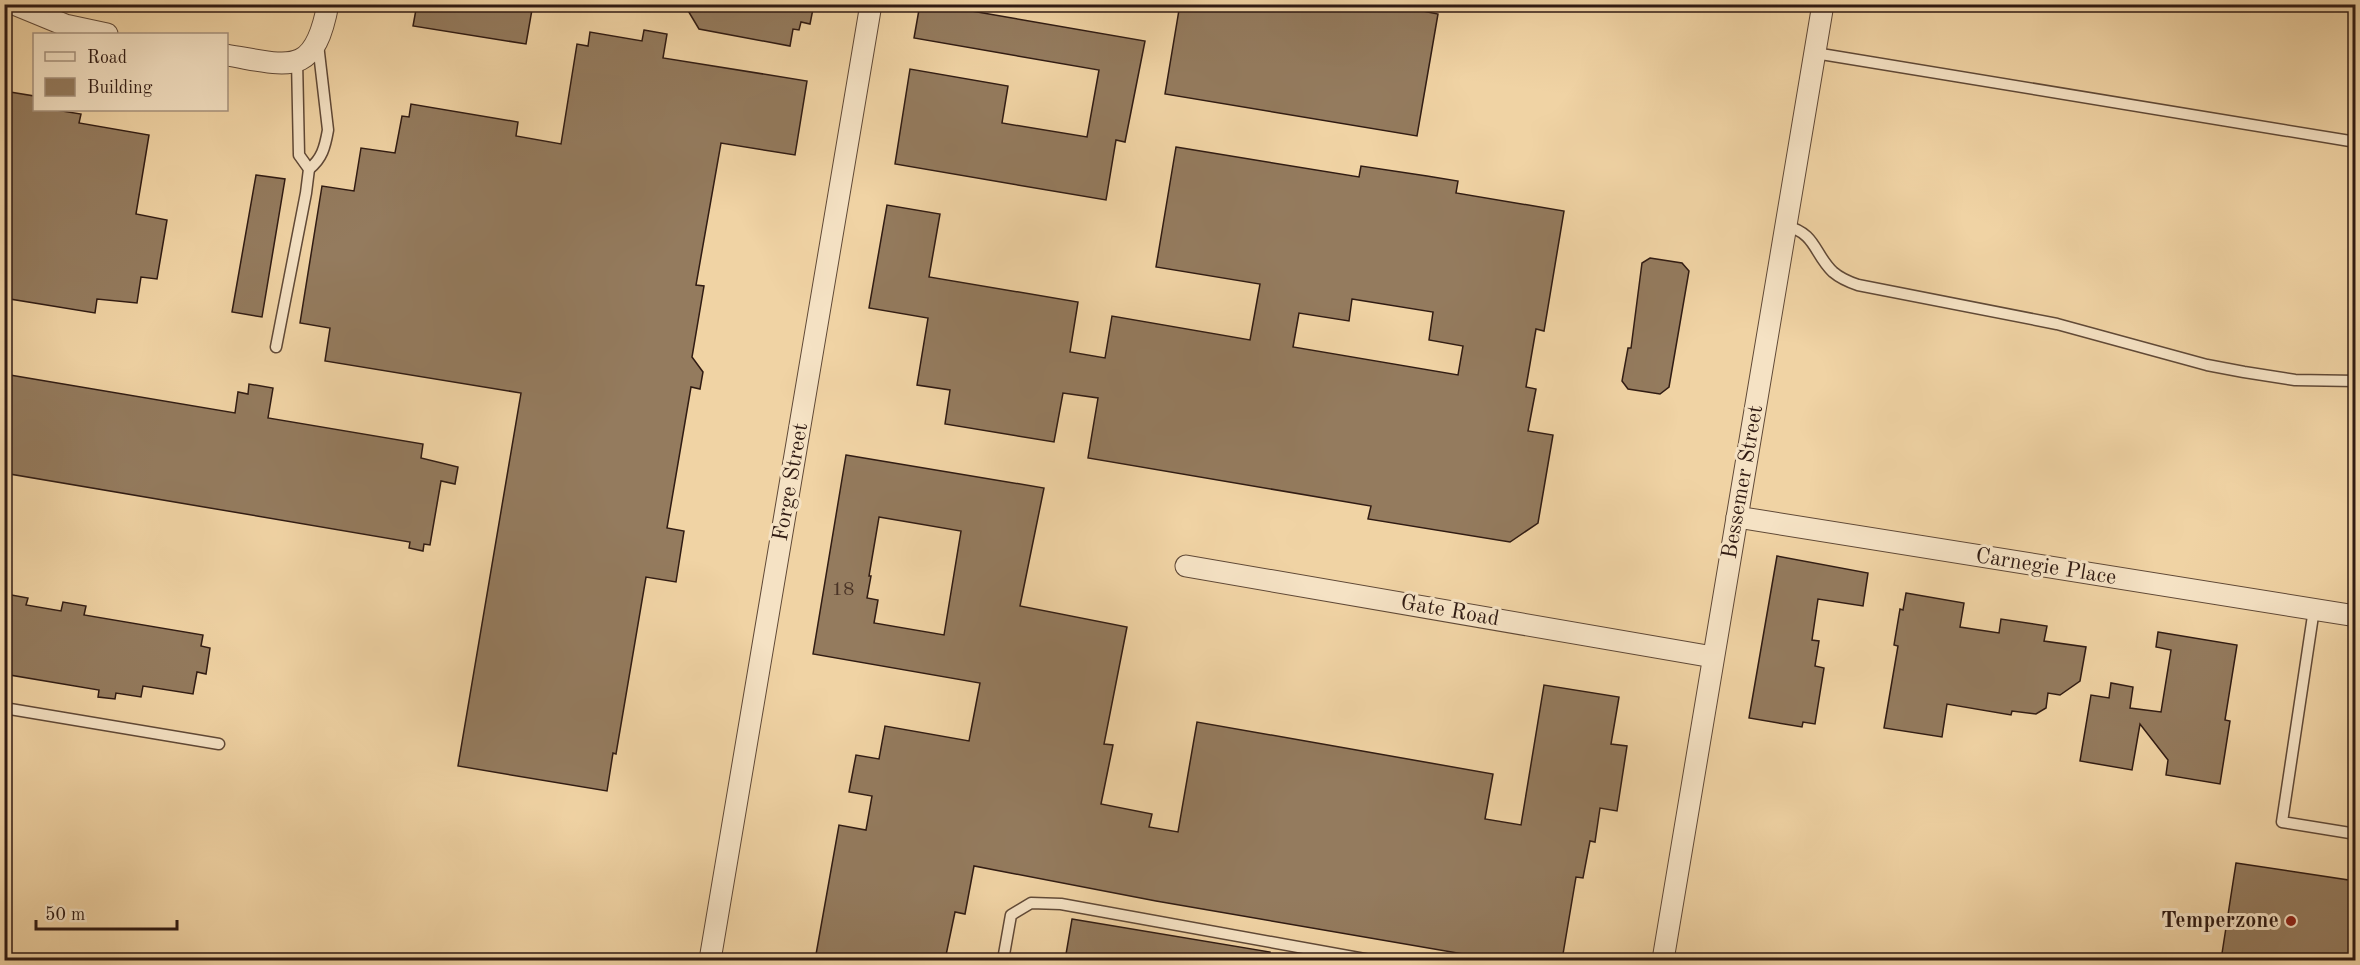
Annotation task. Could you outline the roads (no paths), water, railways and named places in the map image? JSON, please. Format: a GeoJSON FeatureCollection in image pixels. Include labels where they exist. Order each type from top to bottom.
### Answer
{"type":"FeatureCollection","features":[{"type":"Feature","properties":{"kind":"street"},"geometry":{"type":"LineString","coordinates":[[14,4],[65,25],[102,33]]}},
{"type":"Feature","properties":{"kind":"street"},"geometry":{"type":"LineString","coordinates":[[228,55],[284,64],[308,57],[318,44],[328,4]]}},
{"type":"Feature","properties":{"kind":"street","name":"Forge Street"},"geometry":{"type":"LineString","coordinates":[[710,960],[871,4]]}},
{"type":"Feature","properties":{"kind":"street","name":"Bessemer Street"},"geometry":{"type":"LineString","coordinates":[[1663,960],[1823,4]]}},
{"type":"Feature","properties":{"kind":"street","name":"Carnegie Place"},"geometry":{"type":"LineString","coordinates":[[1737,517],[2355,616]]}},
{"type":"Feature","properties":{"kind":"street","name":"Gate Road"},"geometry":{"type":"LineString","coordinates":[[1186,566],[1713,657]]}},
{"type":"Feature","properties":{"kind":"lane"},"geometry":{"type":"LineString","coordinates":[[309,169],[319,161],[326,144],[328,130],[318,44]]}},
{"type":"Feature","properties":{"kind":"lane"},"geometry":{"type":"LineString","coordinates":[[1815,52],[2355,142]]}},
{"type":"Feature","properties":{"kind":"lane"},"geometry":{"type":"LineString","coordinates":[[276,346],[309,169],[299,155],[297,60]]}},
{"type":"Feature","properties":{"kind":"lane"},"geometry":{"type":"LineString","coordinates":[[1786,226],[1809,237],[1832,271],[1858,285],[2057,324],[2207,365],[2295,380],[2355,381]]}},
{"type":"Feature","properties":{"kind":"lane"},"geometry":{"type":"LineString","coordinates":[[2313,609],[2282,822],[2355,834]]}},
{"type":"Feature","properties":{"kind":"lane"},"geometry":{"type":"LineString","coordinates":[[4,708],[219,744]]}},
{"type":"Feature","properties":{"kind":"lane"},"geometry":{"type":"LineString","coordinates":[[1003,960],[1011,915],[1031,903],[1060,904],[1370,960]]}},
{"type":"Feature","properties":{"kind":"place","name":"Temperzone"},"geometry":{"type":"Point","coordinates":[2291,921]}}]}
